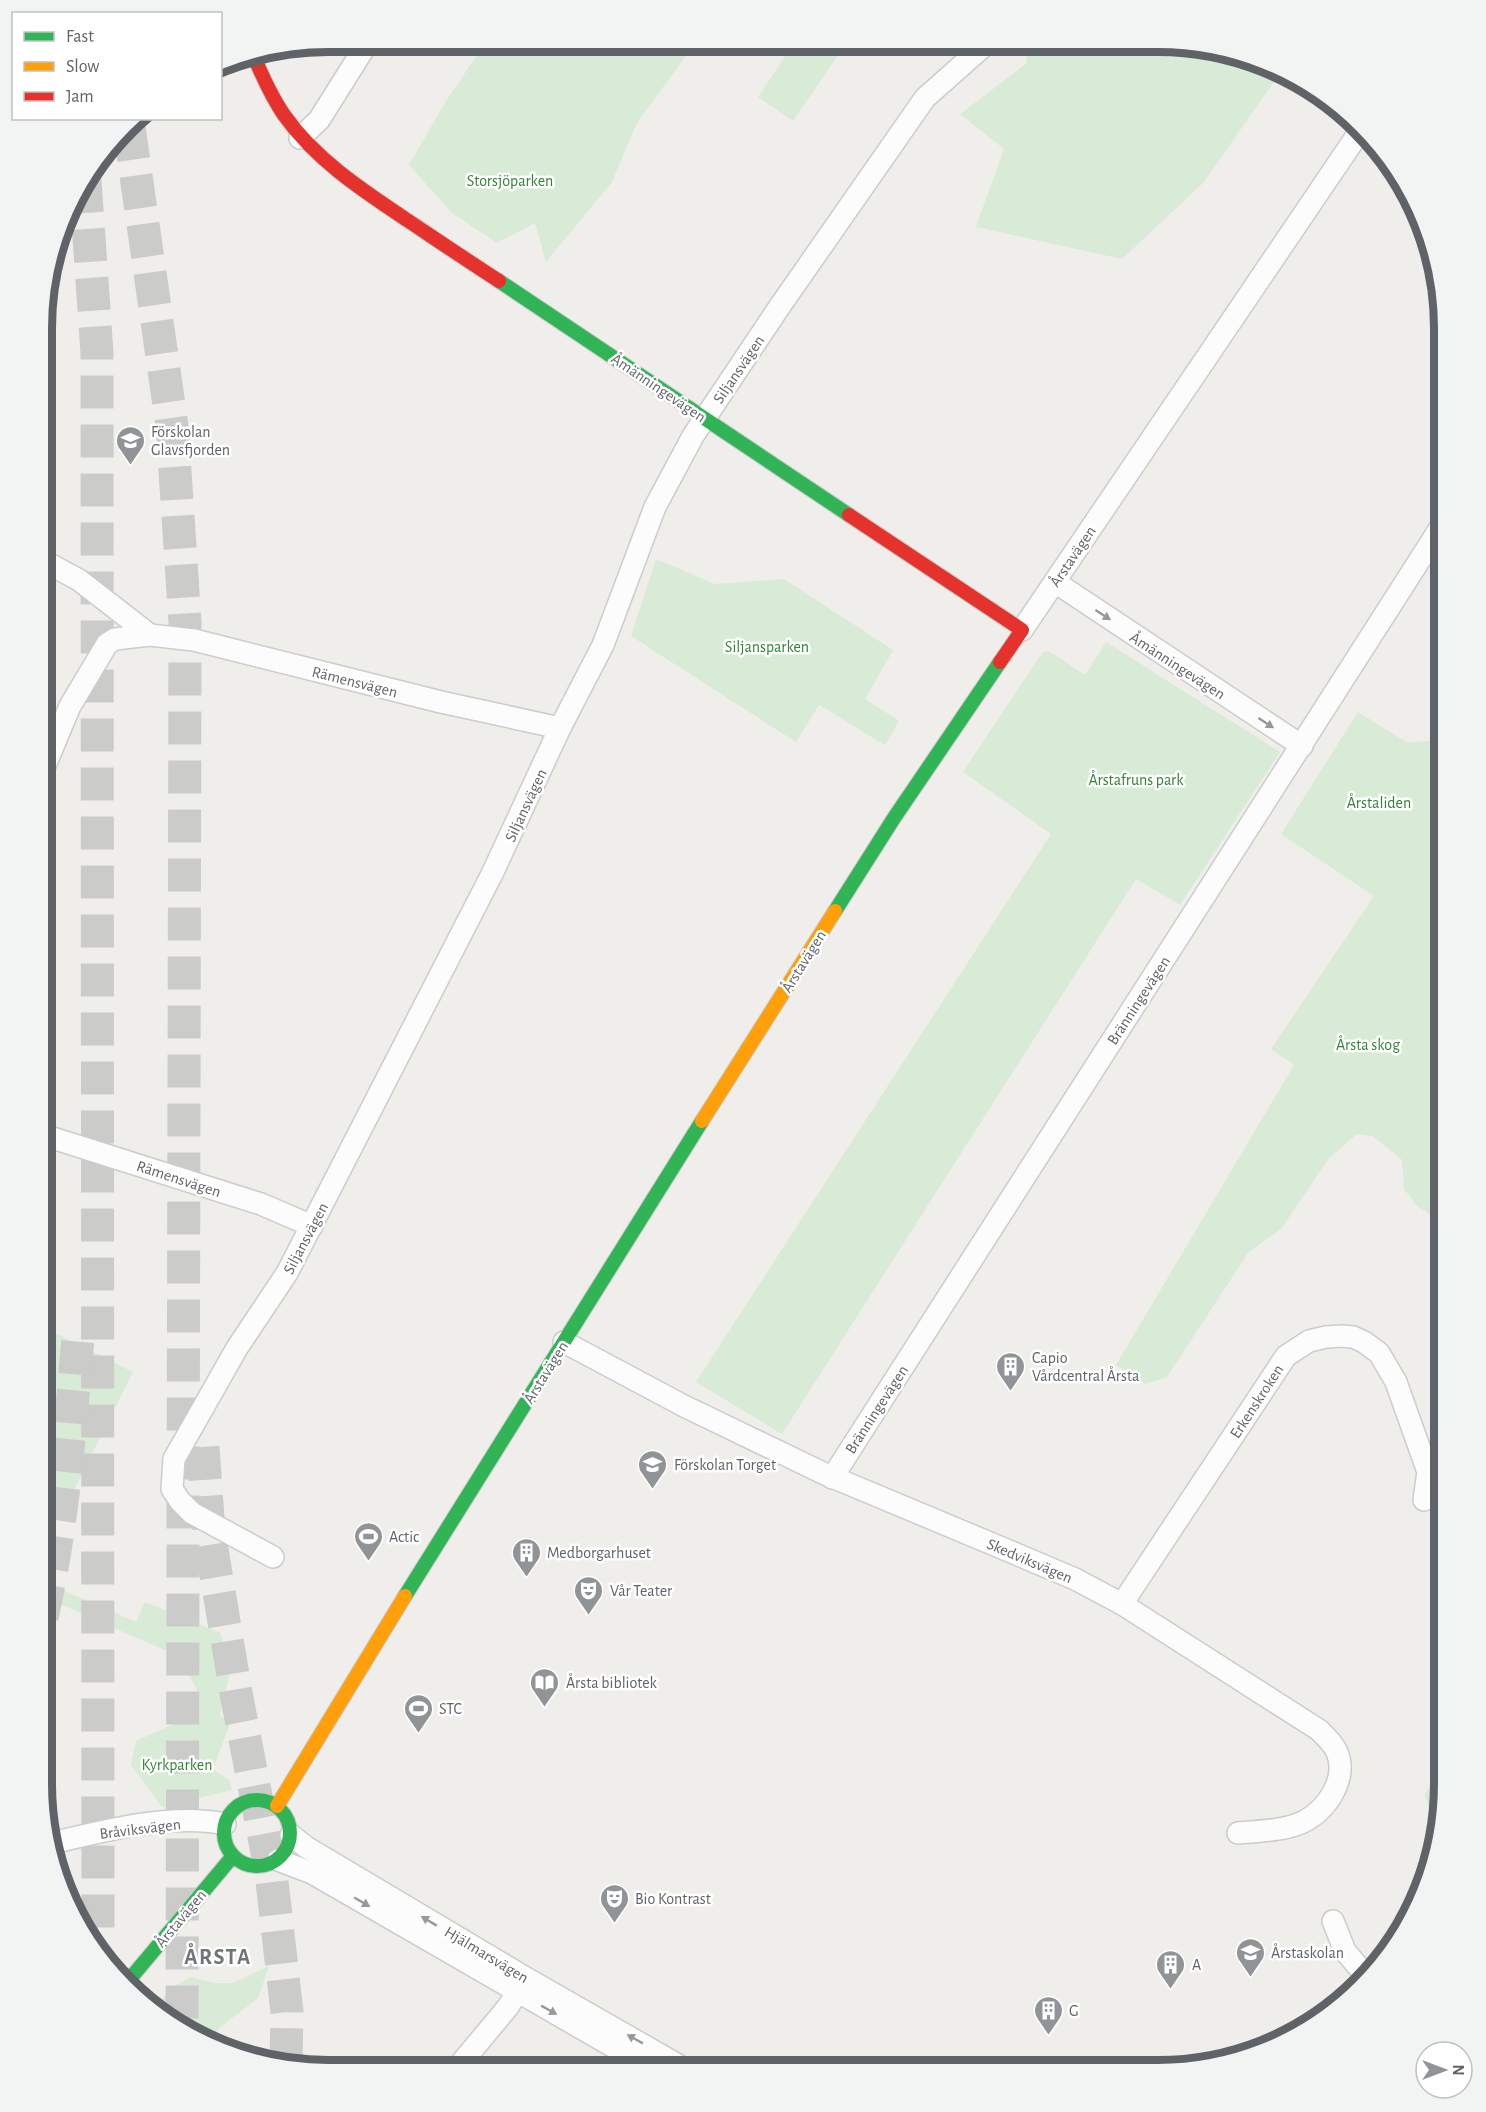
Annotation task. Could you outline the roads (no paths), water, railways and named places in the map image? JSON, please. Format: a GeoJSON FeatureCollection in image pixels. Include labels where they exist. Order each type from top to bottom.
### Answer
{"type":"FeatureCollection","features":[{"type":"Feature","properties":{"kind":"street"},"geometry":{"type":"LineString","coordinates":[[300,138],[319,120],[362,52]]}},
{"type":"Feature","properties":{"kind":"street","name":"Siljansvägen"},"geometry":{"type":"LineString","coordinates":[[273,1557],[192,1513],[172,1489],[174,1459],[237,1348],[287,1273],[492,874],[560,729],[603,645],[655,507],[693,436],[925,98],[977,52]]}},
{"type":"Feature","properties":{"kind":"street","name":"Åmänningevägen"},"geometry":{"type":"LineString","coordinates":[[257,62],[271,96],[300,138],[331,167],[365,192],[1022,630]]}},
{"type":"Feature","properties":{"kind":"street","name":"Årstavägen"},"geometry":{"type":"LineString","coordinates":[[277,1806],[375,1644],[894,818],[1356,137]]}},
{"type":"Feature","properties":{"kind":"street","name":"Bränningevägen"},"geometry":{"type":"LineString","coordinates":[[832,1478],[1434,538]]}},
{"type":"Feature","properties":{"kind":"street","name":"Rämensvägen"},"geometry":{"type":"LineString","coordinates":[[52,565],[79,580],[150,635]]}},
{"type":"Feature","properties":{"kind":"street","name":"Åmänningevägen"},"geometry":{"type":"LineString","coordinates":[[1055,582],[1302,746]]}},
{"type":"Feature","properties":{"kind":"street","name":"Rämensvägen"},"geometry":{"type":"LineString","coordinates":[[52,749],[70,706],[106,644],[115,639],[150,635],[220,646],[328,675],[560,729]]}},
{"type":"Feature","properties":{"kind":"street","name":"Rämensvägen"},"geometry":{"type":"LineString","coordinates":[[52,1138],[261,1204],[312,1226]]}},
{"type":"Feature","properties":{"kind":"street","name":"Erkenskroken"},"geometry":{"type":"LineString","coordinates":[[1122,1604],[1286,1356],[1309,1341],[1326,1337],[1353,1337],[1379,1353],[1396,1382],[1428,1472],[1424,1500]]}},
{"type":"Feature","properties":{"kind":"street","name":"Skedviksvägen"},"geometry":{"type":"LineString","coordinates":[[564,1342],[684,1406],[832,1478],[1009,1551],[1122,1604],[1319,1730],[1337,1752],[1340,1770],[1337,1783],[1328,1801],[1315,1814],[1301,1823],[1263,1831],[1238,1833]]}},
{"type":"Feature","properties":{"kind":"street"},"geometry":{"type":"LineString","coordinates":[[257,1799],[277,1806],[285,1814],[290,1824],[289,1845],[278,1860],[267,1866],[255,1867],[243,1864],[226,1847],[225,1824],[230,1814],[246,1801],[257,1799]]}},
{"type":"Feature","properties":{"kind":"street","name":"Bråviksvägen"},"geometry":{"type":"LineString","coordinates":[[59,1841],[119,1827],[151,1823],[202,1821],[225,1824]]}},
{"type":"Feature","properties":{"kind":"street","name":"Hjälmarsvägen"},"geometry":{"type":"LineString","coordinates":[[291,1835],[306,1847],[638,2060]]}},
{"type":"Feature","properties":{"kind":"street","name":"Årstavägen"},"geometry":{"type":"LineString","coordinates":[[131,1977],[233,1856]]}},
{"type":"Feature","properties":{"kind":"street","name":"Hjälmarsvägen"},"geometry":{"type":"LineString","coordinates":[[278,1860],[312,1873],[521,1985],[667,2060]]}},
{"type":"Feature","properties":{"kind":"street"},"geometry":{"type":"LineString","coordinates":[[1333,1921],[1345,1951],[1361,1970]]}},
{"type":"Feature","properties":{"kind":"street"},"geometry":{"type":"LineString","coordinates":[[464,2060],[508,2007],[521,1985]]}},
{"type":"Feature","properties":{"kind":"tunnel"},"geometry":{"type":"LineString","coordinates":[[130,136],[172,426],[185,622],[182,2017]]}},
{"type":"Feature","properties":{"kind":"tunnel"},"geometry":{"type":"LineString","coordinates":[[86,198],[97,353],[98,1935]]}},
{"type":"Feature","properties":{"kind":"tunnel"},"geometry":{"type":"LineString","coordinates":[[52,1566],[61,1513],[78,1338]]}},
{"type":"Feature","properties":{"kind":"tunnel"},"geometry":{"type":"LineString","coordinates":[[203,1447],[209,1532],[236,1693],[271,1873],[287,2012],[286,2056]]}},
{"type":"Feature","properties":{"kind":"place","name":"Förskolan Glavsfjorden"},"geometry":{"type":"Point","coordinates":[130,466]}},
{"type":"Feature","properties":{"kind":"place","name":"Capio Vårdcentral Årsta"},"geometry":{"type":"Point","coordinates":[1011,1392]}},
{"type":"Feature","properties":{"kind":"place","name":"Förskolan Torget"},"geometry":{"type":"Point","coordinates":[653,1490]}},
{"type":"Feature","properties":{"kind":"place","name":"Actic"},"geometry":{"type":"Point","coordinates":[368,1562]}},
{"type":"Feature","properties":{"kind":"place","name":"Medborgarhuset"},"geometry":{"type":"Point","coordinates":[526,1578]}},
{"type":"Feature","properties":{"kind":"place","name":"Vår Teater"},"geometry":{"type":"Point","coordinates":[589,1616]}},
{"type":"Feature","properties":{"kind":"place","name":"Årsta bibliotek"},"geometry":{"type":"Point","coordinates":[545,1708]}},
{"type":"Feature","properties":{"kind":"place","name":"STC"},"geometry":{"type":"Point","coordinates":[418,1734]}},
{"type":"Feature","properties":{"kind":"place","name":"Bio Kontrast"},"geometry":{"type":"Point","coordinates":[614,1924]}},
{"type":"Feature","properties":{"kind":"place","name":"Årstaskolan"},"geometry":{"type":"Point","coordinates":[1250,1978]}},
{"type":"Feature","properties":{"kind":"place","name":"A"},"geometry":{"type":"Point","coordinates":[1171,1990]}},
{"type":"Feature","properties":{"kind":"place","name":"G"},"geometry":{"type":"Point","coordinates":[1048,2036]}},
{"type":"Feature","properties":{"kind":"district","name":"ÅRSTA"},"geometry":{"type":"Point","coordinates":[218,1956]}},
{"type":"Feature","properties":{"kind":"park label","name":"Storsjöparken"},"geometry":{"type":"Point","coordinates":[510,180]}},
{"type":"Feature","properties":{"kind":"park label","name":"Siljansparken"},"geometry":{"type":"Point","coordinates":[767,646]}},
{"type":"Feature","properties":{"kind":"park label","name":"Årstafruns park"},"geometry":{"type":"Point","coordinates":[1136,779]}},
{"type":"Feature","properties":{"kind":"park label","name":"Årstaliden"},"geometry":{"type":"Point","coordinates":[1379,802]}},
{"type":"Feature","properties":{"kind":"park label","name":"Årsta skog"},"geometry":{"type":"Point","coordinates":[1368,1044]}},
{"type":"Feature","properties":{"kind":"park label","name":"Kyrkparken"},"geometry":{"type":"Point","coordinates":[177,1764]}}]}
